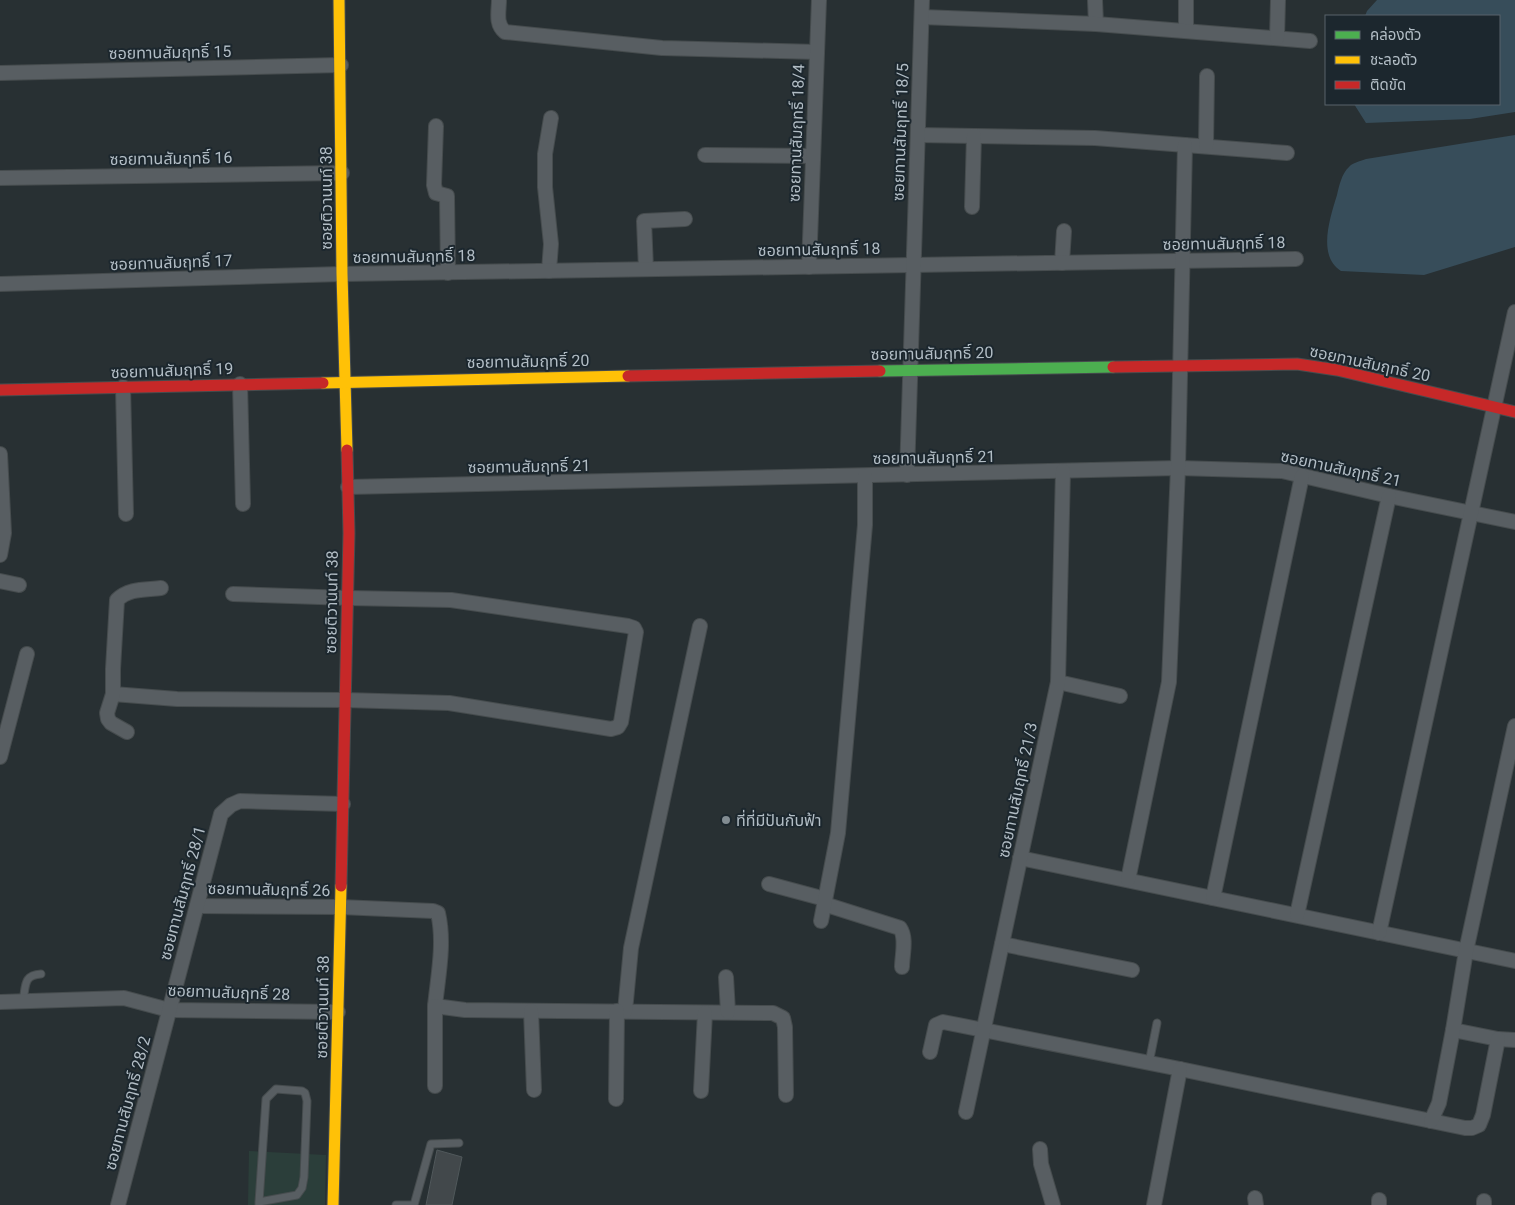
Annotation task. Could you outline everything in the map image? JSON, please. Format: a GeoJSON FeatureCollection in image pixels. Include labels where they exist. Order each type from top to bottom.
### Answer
{"type":"FeatureCollection","features":[{"type":"Feature","properties":{"kind":"street","name":"ซอยติวานนท์ 38"},"geometry":{"type":"LineString","coordinates":[[333,1205],[349,533],[342,274],[339,0]]}},
{"type":"Feature","properties":{"kind":"street"},"geometry":{"type":"LineString","coordinates":[[500,0],[498,23],[505,32],[662,48],[817,52]]}},
{"type":"Feature","properties":{"kind":"street","name":"ซอยทานสัมฤทธิ์ 18/4"},"geometry":{"type":"LineString","coordinates":[[809,267],[818,0]]}},
{"type":"Feature","properties":{"kind":"street","name":"ซอยทานสัมฤทธิ์ 18/5"},"geometry":{"type":"LineString","coordinates":[[907,475],[922,0]]}},
{"type":"Feature","properties":{"kind":"street"},"geometry":{"type":"LineString","coordinates":[[1095,0],[1096,24]]}},
{"type":"Feature","properties":{"kind":"street"},"geometry":{"type":"LineString","coordinates":[[1186,0],[1186,31]]}},
{"type":"Feature","properties":{"kind":"street"},"geometry":{"type":"LineString","coordinates":[[1278,0],[1278,38]]}},
{"type":"Feature","properties":{"kind":"street"},"geometry":{"type":"LineString","coordinates":[[922,17],[1096,24],[1310,41]]}},
{"type":"Feature","properties":{"kind":"street","name":"ซอยทานสัมฤทธิ์ 15"},"geometry":{"type":"LineString","coordinates":[[0,73],[341,65]]}},
{"type":"Feature","properties":{"kind":"street"},"geometry":{"type":"LineString","coordinates":[[1206,146],[1207,76]]}},
{"type":"Feature","properties":{"kind":"street"},"geometry":{"type":"LineString","coordinates":[[549,271],[551,244],[545,187],[545,154],[551,118]]}},
{"type":"Feature","properties":{"kind":"street"},"geometry":{"type":"LineString","coordinates":[[436,126],[434,185],[436,193],[447,196],[448,273]]}},
{"type":"Feature","properties":{"kind":"street"},"geometry":{"type":"LineString","coordinates":[[918,135],[1095,138],[1287,153]]}},
{"type":"Feature","properties":{"kind":"street"},"geometry":{"type":"LineString","coordinates":[[972,207],[974,136]]}},
{"type":"Feature","properties":{"kind":"street"},"geometry":{"type":"LineString","coordinates":[[1128,880],[1170,682],[1181,365],[1185,145]]}},
{"type":"Feature","properties":{"kind":"street"},"geometry":{"type":"LineString","coordinates":[[705,155],[813,156]]}},
{"type":"Feature","properties":{"kind":"street","name":"ซอยทานสัมฤทธิ์ 16"},"geometry":{"type":"LineString","coordinates":[[0,178],[342,173]]}},
{"type":"Feature","properties":{"kind":"street"},"geometry":{"type":"LineString","coordinates":[[646,269],[644,221],[685,220]]}},
{"type":"Feature","properties":{"kind":"street"},"geometry":{"type":"LineString","coordinates":[[1062,263],[1064,231]]}},
{"type":"Feature","properties":{"kind":"street","name":"ซอยทานสัมฤทธิ์ 18"},"geometry":{"type":"LineString","coordinates":[[342,274],[1296,259]]}},
{"type":"Feature","properties":{"kind":"street","name":"ซอยทานสัมฤทธิ์ 17"},"geometry":{"type":"LineString","coordinates":[[0,284],[342,274]]}},
{"type":"Feature","properties":{"kind":"street"},"geometry":{"type":"LineString","coordinates":[[1379,933],[1515,312]]}},
{"type":"Feature","properties":{"kind":"street","name":"ซอยทานสัมฤทธิ์ 20"},"geometry":{"type":"LineString","coordinates":[[345,381],[1297,364],[1337,370],[1515,412]]}},
{"type":"Feature","properties":{"kind":"street","name":"ซอยทานสัมฤทธิ์ 19"},"geometry":{"type":"LineString","coordinates":[[0,390],[345,381]]}},
{"type":"Feature","properties":{"kind":"street"},"geometry":{"type":"LineString","coordinates":[[240,384],[243,504]]}},
{"type":"Feature","properties":{"kind":"street"},"geometry":{"type":"LineString","coordinates":[[123,387],[126,514]]}},
{"type":"Feature","properties":{"kind":"street"},"geometry":{"type":"LineString","coordinates":[[0,455],[4,533],[0,555]]}},
{"type":"Feature","properties":{"kind":"street","name":"ซอยทานสัมฤทธิ์ 21"},"geometry":{"type":"LineString","coordinates":[[348,487],[1178,468],[1261,470],[1282,471],[1389,496],[1515,522]]}},
{"type":"Feature","properties":{"kind":"street","name":"ซอยทานสัมฤทธิ์ 21/3"},"geometry":{"type":"LineString","coordinates":[[966,1112],[1058,682],[1063,471]]}},
{"type":"Feature","properties":{"kind":"street"},"geometry":{"type":"LineString","coordinates":[[820,921],[838,833],[865,525],[865,476]]}},
{"type":"Feature","properties":{"kind":"street"},"geometry":{"type":"LineString","coordinates":[[1213,898],[1302,476]]}},
{"type":"Feature","properties":{"kind":"street"},"geometry":{"type":"LineString","coordinates":[[1297,916],[1389,496]]}},
{"type":"Feature","properties":{"kind":"street"},"geometry":{"type":"LineString","coordinates":[[0,581],[19,584]]}},
{"type":"Feature","properties":{"kind":"street"},"geometry":{"type":"LineString","coordinates":[[126,732],[111,723],[107,713],[113,694],[117,600],[124,593],[161,588]]}},
{"type":"Feature","properties":{"kind":"street"},"geometry":{"type":"LineString","coordinates":[[113,694],[177,699],[449,703],[611,729],[618,727],[621,722],[636,632],[634,628],[628,626],[451,600],[233,594]]}},
{"type":"Feature","properties":{"kind":"street"},"geometry":{"type":"LineString","coordinates":[[616,1099],[621,1011],[631,948],[700,626]]}},
{"type":"Feature","properties":{"kind":"street"},"geometry":{"type":"LineString","coordinates":[[0,758],[27,654]]}},
{"type":"Feature","properties":{"kind":"street"},"geometry":{"type":"LineString","coordinates":[[1058,682],[1120,696]]}},
{"type":"Feature","properties":{"kind":"street"},"geometry":{"type":"LineString","coordinates":[[1431,1121],[1439,1103],[1454,1030],[1466,951],[1515,726]]}},
{"type":"Feature","properties":{"kind":"street","name":"ซอยทานสัมฤทธิ์ 28/1"},"geometry":{"type":"LineString","coordinates":[[169,1010],[221,814],[231,805],[240,801],[343,804]]}},
{"type":"Feature","properties":{"kind":"street"},"geometry":{"type":"LineString","coordinates":[[1020,858],[1515,961]]}},
{"type":"Feature","properties":{"kind":"street"},"geometry":{"type":"LineString","coordinates":[[769,884],[900,928],[903,932],[902,967]]}},
{"type":"Feature","properties":{"kind":"street","name":"ซอยทานสัมฤทธิ์ 26"},"geometry":{"type":"LineString","coordinates":[[197,906],[340,907],[433,911],[438,913],[440,921],[440,960],[435,1006]]}},
{"type":"Feature","properties":{"kind":"street"},"geometry":{"type":"LineString","coordinates":[[1002,944],[1132,970]]}},
{"type":"Feature","properties":{"kind":"street"},"geometry":{"type":"LineString","coordinates":[[726,977],[728,1012]]}},
{"type":"Feature","properties":{"kind":"street","name":"ซอยทานสัมฤทธิ์ 28"},"geometry":{"type":"LineString","coordinates":[[0,1002],[124,998],[169,1010],[338,1012]]}},
{"type":"Feature","properties":{"kind":"street"},"geometry":{"type":"LineString","coordinates":[[434,1086],[435,1006],[465,1010],[773,1013],[783,1018],[786,1095]]}},
{"type":"Feature","properties":{"kind":"street","name":"ซอยทานสัมฤทธิ์ 28/2"},"geometry":{"type":"LineString","coordinates":[[118,1205],[169,1010]]}},
{"type":"Feature","properties":{"kind":"street"},"geometry":{"type":"LineString","coordinates":[[531,1011],[534,1090]]}},
{"type":"Feature","properties":{"kind":"street"},"geometry":{"type":"LineString","coordinates":[[701,1091],[705,1013]]}},
{"type":"Feature","properties":{"kind":"street"},"geometry":{"type":"LineString","coordinates":[[930,1052],[936,1025],[943,1022],[1472,1128],[1479,1125],[1483,1115],[1498,1038]]}},
{"type":"Feature","properties":{"kind":"street"},"geometry":{"type":"LineString","coordinates":[[1454,1030],[1515,1040]]}},
{"type":"Feature","properties":{"kind":"street"},"geometry":{"type":"LineString","coordinates":[[1154,1205],[1180,1069]]}},
{"type":"Feature","properties":{"kind":"street"},"geometry":{"type":"LineString","coordinates":[[1040,1149],[1041,1164],[1053,1205]]}},
{"type":"Feature","properties":{"kind":"lane"},"geometry":{"type":"LineString","coordinates":[[23,1001],[28,978],[32,975],[41,974]]}},
{"type":"Feature","properties":{"kind":"lane"},"geometry":{"type":"LineString","coordinates":[[1149,1063],[1157,1023]]}},
{"type":"Feature","properties":{"kind":"lane"},"geometry":{"type":"LineString","coordinates":[[276,1089],[302,1091],[305,1093],[307,1101],[302,1188],[296,1195],[259,1204],[266,1099],[276,1089]]}},
{"type":"Feature","properties":{"kind":"lane"},"geometry":{"type":"LineString","coordinates":[[396,1205],[414,1205],[432,1143],[459,1143]]}},
{"type":"Feature","properties":{"kind":"green space"},"geometry":{"type":"Polygon","coordinates":[[[249,1151],[326,1155],[325,1205],[248,1205],[249,1151]]]}},
{"type":"Feature","properties":{"kind":"water"},"geometry":{"type":"Polygon","coordinates":[[[1377,0],[1515,0],[1515,112],[1470,119],[1366,123],[1355,105],[1500,105],[1500,15],[1365,15],[1377,0]]]}},
{"type":"Feature","properties":{"kind":"water"},"geometry":{"type":"Polygon","coordinates":[[[1515,135],[1515,247],[1424,275],[1341,271],[1334,264],[1329,256],[1327,246],[1331,214],[1344,173],[1354,163],[1366,159],[1515,135]]]}},
{"type":"Feature","properties":{"kind":"building"},"geometry":{"type":"Polygon","coordinates":[[[437,1150],[462,1157],[452,1205],[426,1205],[437,1150]]]}},
{"type":"Feature","properties":{"kind":"traffic: fast"},"geometry":{"type":"LineString","coordinates":[[880,371],[1113,367]]}},
{"type":"Feature","properties":{"kind":"traffic: slow"},"geometry":{"type":"LineString","coordinates":[[339,0],[342,274],[347,450]]}},
{"type":"Feature","properties":{"kind":"traffic: slow"},"geometry":{"type":"LineString","coordinates":[[323,383],[628,376]]}},
{"type":"Feature","properties":{"kind":"traffic: slow"},"geometry":{"type":"LineString","coordinates":[[333,1205],[341,886]]}},
{"type":"Feature","properties":{"kind":"traffic: jam"},"geometry":{"type":"LineString","coordinates":[[1113,367],[1297,364],[1337,370],[1515,412]]}},
{"type":"Feature","properties":{"kind":"traffic: jam"},"geometry":{"type":"LineString","coordinates":[[628,376],[880,371]]}},
{"type":"Feature","properties":{"kind":"traffic: jam"},"geometry":{"type":"LineString","coordinates":[[0,390],[323,383]]}},
{"type":"Feature","properties":{"kind":"traffic: jam"},"geometry":{"type":"LineString","coordinates":[[341,886],[349,533],[347,450]]}},
{"type":"Feature","properties":{"kind":"place","name":"ที่ที่มีปันกับฟ้า"},"geometry":{"type":"Point","coordinates":[726,820]}}]}
